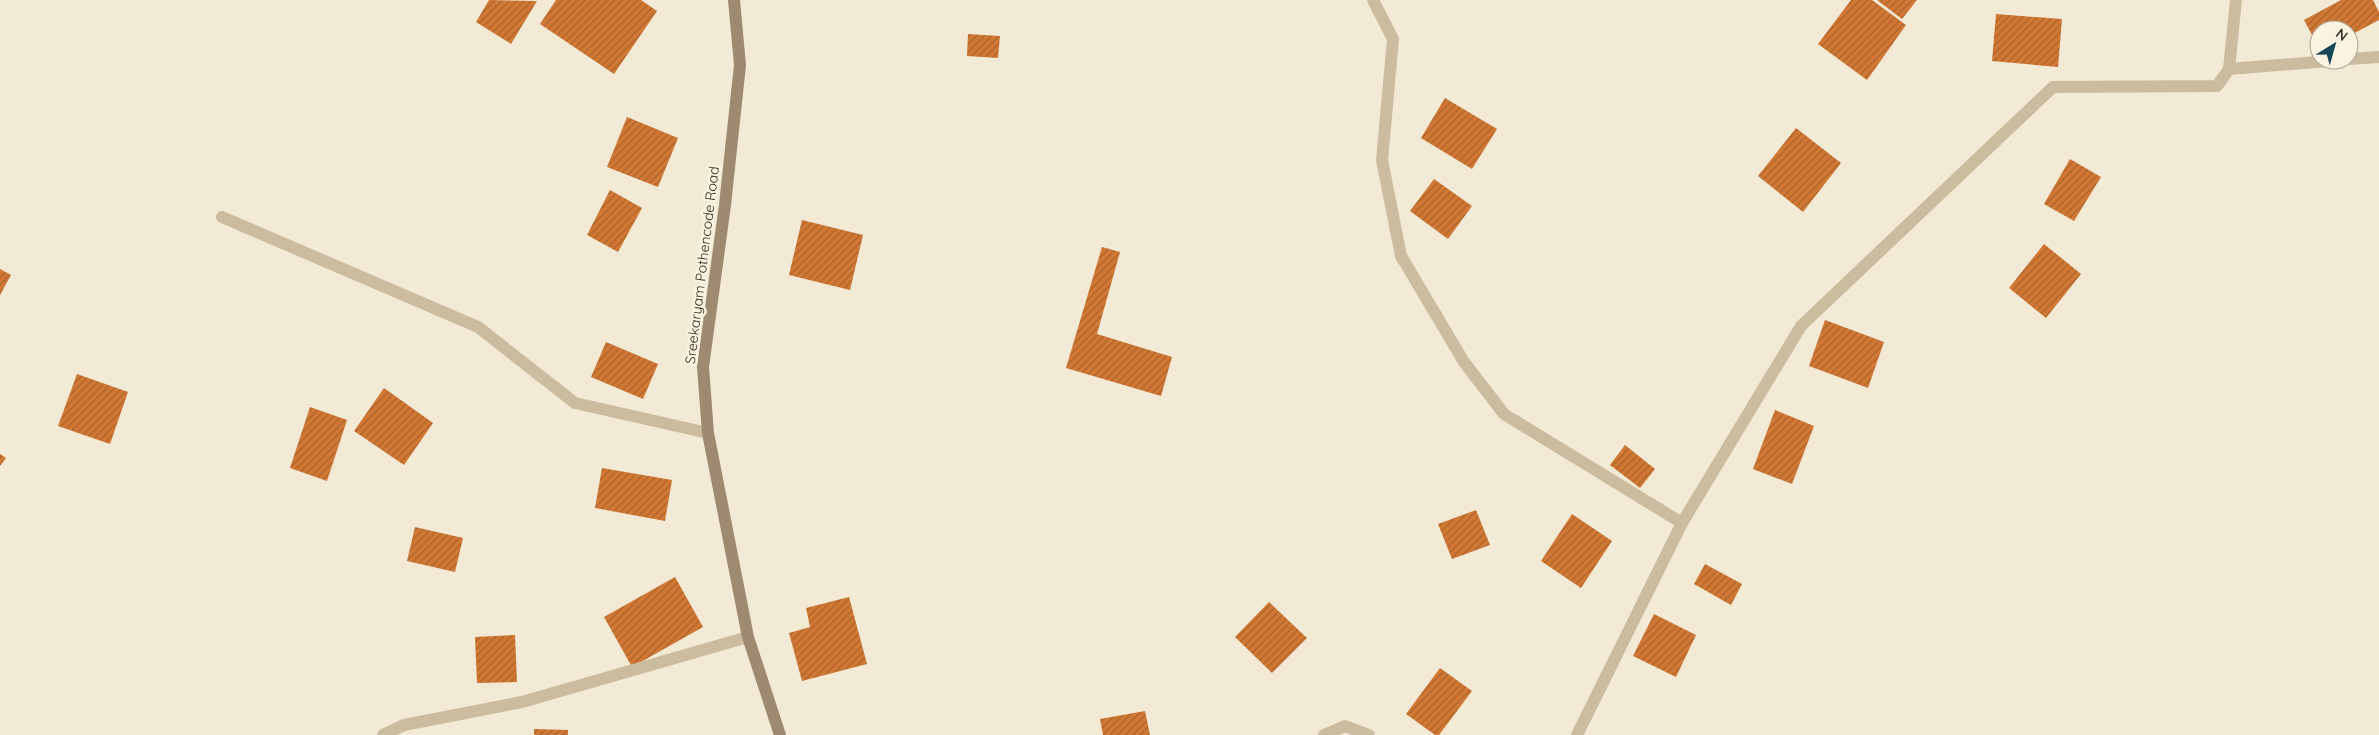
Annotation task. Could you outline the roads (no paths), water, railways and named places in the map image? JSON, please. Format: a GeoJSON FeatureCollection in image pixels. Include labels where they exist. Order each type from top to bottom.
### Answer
{"type":"FeatureCollection","features":[{"type":"Feature","properties":{"kind":"main road","name":"Sreekaryam Pothencode Road"},"geometry":{"type":"LineString","coordinates":[[734,0],[740,65],[725,205],[703,367],[708,433],[748,637],[780,735]]}},
{"type":"Feature","properties":{"kind":"street"},"geometry":{"type":"LineString","coordinates":[[1373,0],[1393,39],[1382,160],[1401,256],[1464,362],[1504,414],[1682,523]]}},
{"type":"Feature","properties":{"kind":"street"},"geometry":{"type":"LineString","coordinates":[[1578,735],[1682,523],[1801,326],[2053,87],[2216,86],[2229,69],[2236,0]]}},
{"type":"Feature","properties":{"kind":"street"},"geometry":{"type":"LineString","coordinates":[[2359,59],[2379,57]]}},
{"type":"Feature","properties":{"kind":"street"},"geometry":{"type":"LineString","coordinates":[[2229,69],[2309,63]]}},
{"type":"Feature","properties":{"kind":"street"},"geometry":{"type":"LineString","coordinates":[[222,217],[478,326],[575,403],[708,433]]}},
{"type":"Feature","properties":{"kind":"street"},"geometry":{"type":"LineString","coordinates":[[383,735],[404,725],[522,702],[748,637]]}},
{"type":"Feature","properties":{"kind":"street"},"geometry":{"type":"LineString","coordinates":[[1324,735],[1345,726],[1369,735]]}}]}
